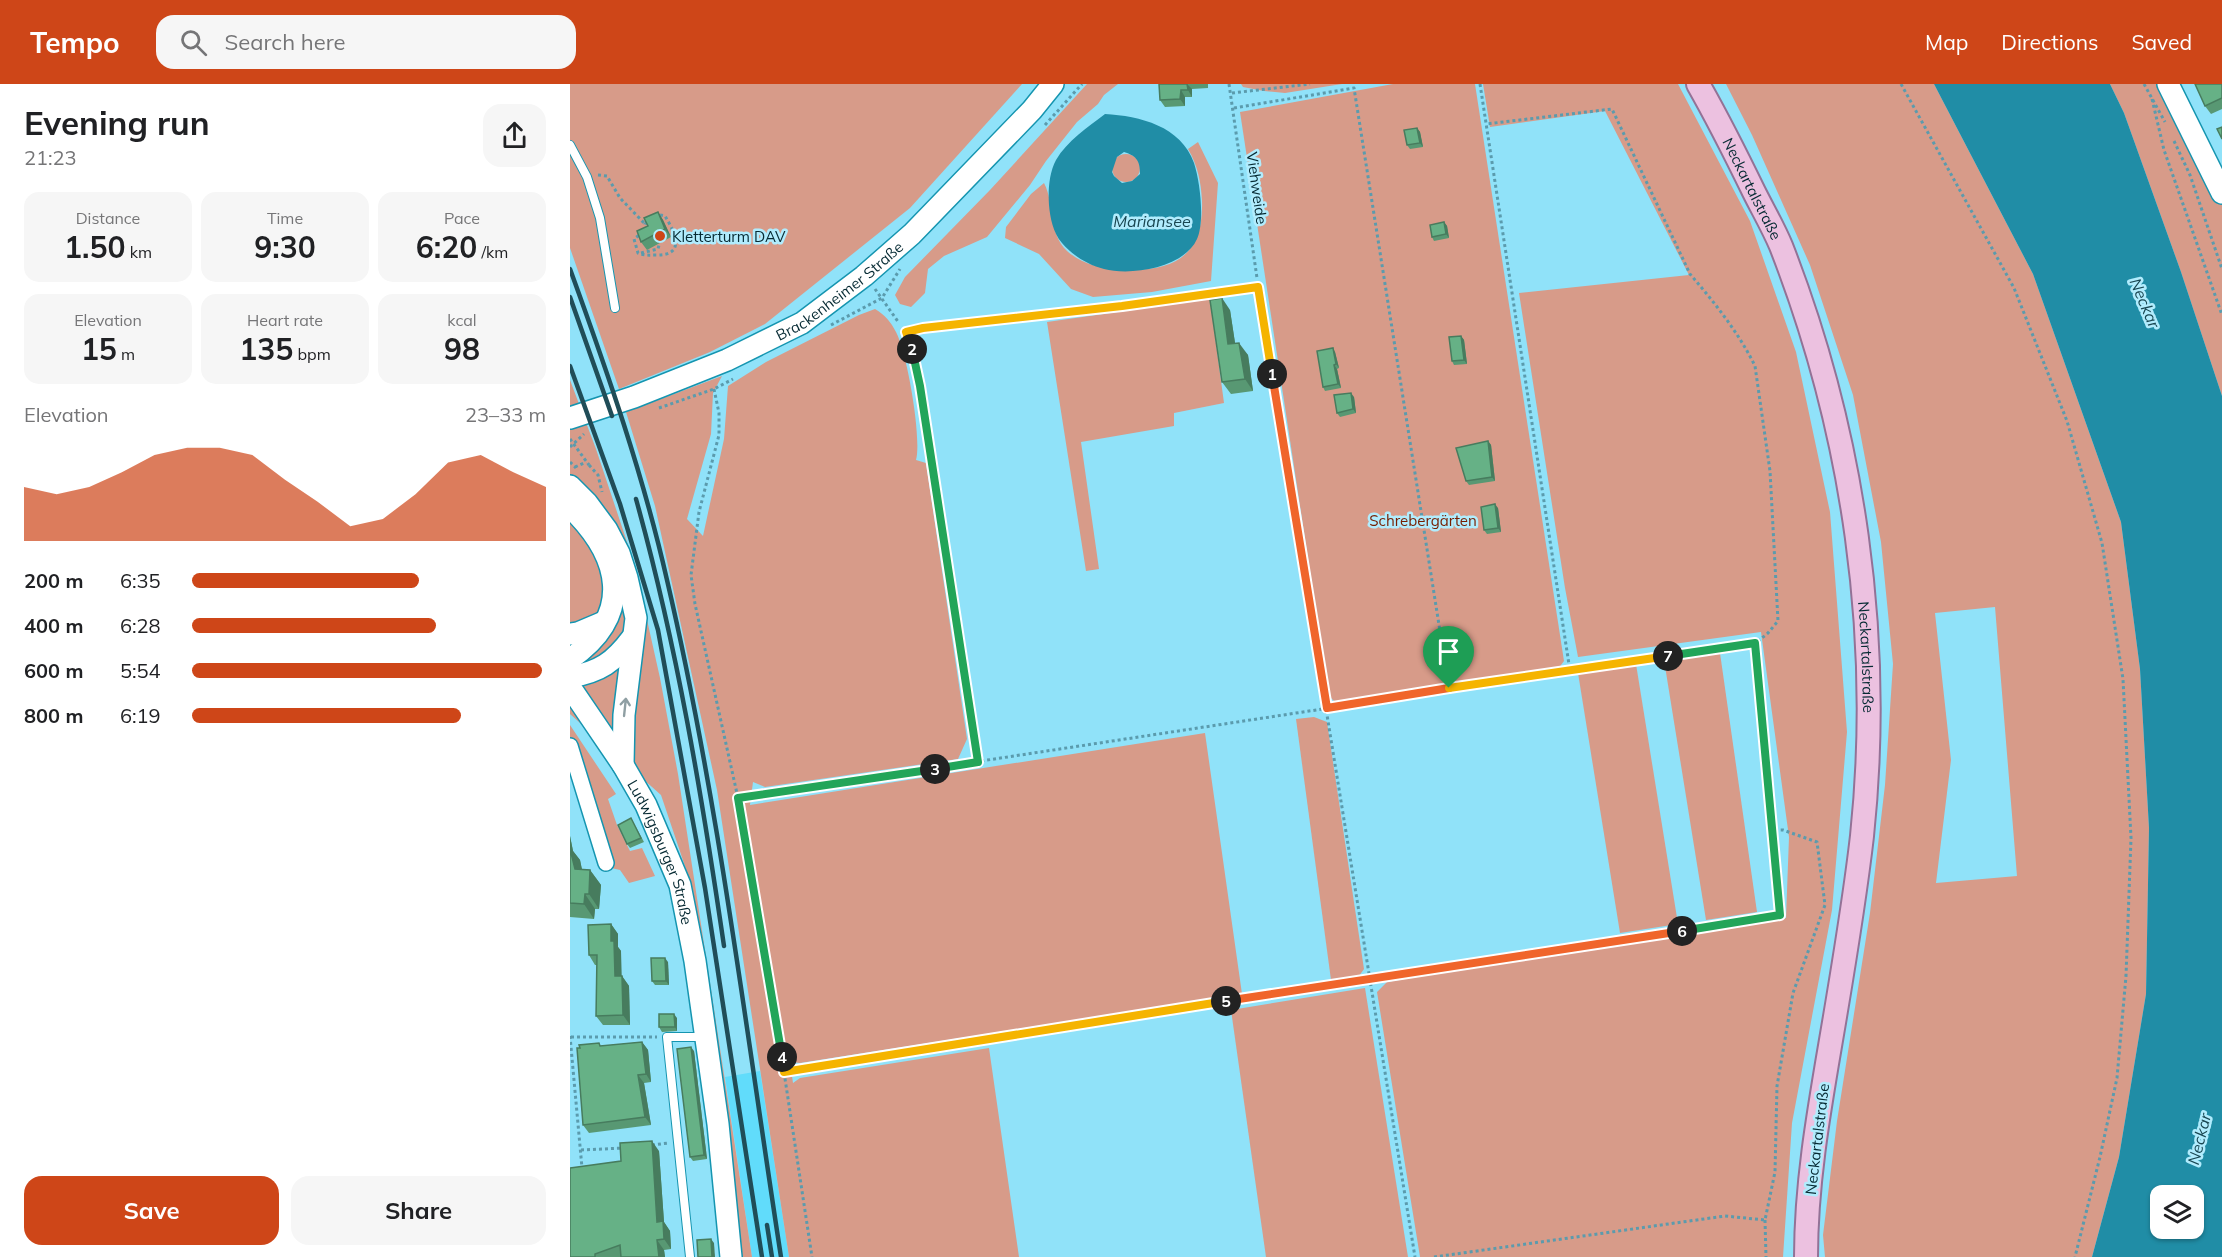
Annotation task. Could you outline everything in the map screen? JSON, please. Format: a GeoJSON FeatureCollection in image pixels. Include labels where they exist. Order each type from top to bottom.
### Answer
{"type":"FeatureCollection","features":[{"type":"Feature","properties":{"kind":"main road","name":"Brackenheimer Straße"},"geometry":{"type":"LineString","coordinates":[[570,418],[634,397],[727,360],[802,323],[864,276],[912,234],[1032,110],[1053,84]]}},
{"type":"Feature","properties":{"kind":"main road","name":"Neckartalstraße"},"geometry":{"type":"LineString","coordinates":[[1698,84],[1723,129],[1779,243],[1801,303],[1821,364],[1850,491],[1862,576],[1868,701],[1863,824],[1845,959],[1818,1121],[1806,1232],[1806,1257]]}},
{"type":"Feature","properties":{"kind":"main road"},"geometry":{"type":"LineString","coordinates":[[2174,86],[2222,193]]}},
{"type":"Feature","properties":{"kind":"main road"},"geometry":{"type":"LineString","coordinates":[[573,477],[619,552],[636,618],[624,716],[623,765]]}},
{"type":"Feature","properties":{"kind":"main road"},"geometry":{"type":"LineString","coordinates":[[570,507],[599,538],[609,559],[614,580],[614,600],[607,620],[582,650],[570,659]]}},
{"type":"Feature","properties":{"kind":"main road"},"geometry":{"type":"LineString","coordinates":[[570,634],[578,633],[607,620]]}},
{"type":"Feature","properties":{"kind":"main road"},"geometry":{"type":"LineString","coordinates":[[570,677],[601,669],[619,656],[633,638]]}},
{"type":"Feature","properties":{"kind":"main road","name":"Ludwigsburger Straße"},"geometry":{"type":"LineString","coordinates":[[570,687],[623,765],[646,805],[680,885],[695,962],[718,1124],[731,1257]]}},
{"type":"Feature","properties":{"kind":"street"},"geometry":{"type":"LineString","coordinates":[[570,746],[606,863]]}},
{"type":"Feature","properties":{"kind":"lane"},"geometry":{"type":"LineString","coordinates":[[570,145],[587,177],[600,218],[615,309]]}},
{"type":"Feature","properties":{"kind":"lane"},"geometry":{"type":"LineString","coordinates":[[906,332],[923,328],[1122,306],[1258,287]]}},
{"type":"Feature","properties":{"kind":"lane"},"geometry":{"type":"LineString","coordinates":[[690,1257],[680,1142],[667,1037],[706,1037]]}},
{"type":"Feature","properties":{"kind":"path","name":"Viehweide"},"geometry":{"type":"LineString","coordinates":[[1229,84],[1258,287],[1415,1257]]}},
{"type":"Feature","properties":{"kind":"path"},"geometry":{"type":"LineString","coordinates":[[1232,93],[1310,84]]}},
{"type":"Feature","properties":{"kind":"path"},"geometry":{"type":"LineString","coordinates":[[1234,108],[1354,88],[1358,84]]}},
{"type":"Feature","properties":{"kind":"path"},"geometry":{"type":"LineString","coordinates":[[1480,84],[1570,670]]}},
{"type":"Feature","properties":{"kind":"path"},"geometry":{"type":"LineString","coordinates":[[1902,84],[2014,288],[2067,421],[2102,543],[2123,679],[2131,838],[2125,988],[2117,1078],[2075,1257]]}},
{"type":"Feature","properties":{"kind":"path"},"geometry":{"type":"LineString","coordinates":[[2144,84],[2167,125]]}},
{"type":"Feature","properties":{"kind":"path"},"geometry":{"type":"LineString","coordinates":[[1354,88],[1449,688]]}},
{"type":"Feature","properties":{"kind":"path"},"geometry":{"type":"LineString","coordinates":[[2152,99],[2164,150],[2222,315]]}},
{"type":"Feature","properties":{"kind":"path"},"geometry":{"type":"LineString","coordinates":[[738,798],[1755,643],[1768,633],[1778,621],[1770,471],[1755,366],[1747,350],[1709,296],[1690,274],[1612,109],[1486,124]]}},
{"type":"Feature","properties":{"kind":"path"},"geometry":{"type":"LineString","coordinates":[[2172,135],[2190,175],[2222,269]]}},
{"type":"Feature","properties":{"kind":"path"},"geometry":{"type":"LineString","coordinates":[[610,182],[620,198],[645,224],[646,231],[634,239],[638,253],[644,256],[672,252],[676,245],[676,235],[665,216],[660,215],[645,224]]}},
{"type":"Feature","properties":{"kind":"path"},"geometry":{"type":"LineString","coordinates":[[638,253],[658,249],[659,245]]}},
{"type":"Feature","properties":{"kind":"path"},"geometry":{"type":"LineString","coordinates":[[864,276],[906,332],[915,356],[978,762]]}},
{"type":"Feature","properties":{"kind":"path"},"geometry":{"type":"LineString","coordinates":[[714,389],[719,435],[699,512],[692,575],[695,604],[738,798],[784,1072],[812,1257]]}},
{"type":"Feature","properties":{"kind":"path"},"geometry":{"type":"LineString","coordinates":[[570,447],[582,435],[593,431]]}},
{"type":"Feature","properties":{"kind":"path"},"geometry":{"type":"LineString","coordinates":[[570,439],[587,463],[573,477]]}},
{"type":"Feature","properties":{"kind":"path"},"geometry":{"type":"LineString","coordinates":[[784,1072],[1780,915],[1755,643]]}},
{"type":"Feature","properties":{"kind":"path"},"geometry":{"type":"LineString","coordinates":[[1766,1257],[1765,1220],[1775,1172],[1777,1086],[1793,993],[1825,905],[1817,842],[1783,830],[1772,830]]}},
{"type":"Feature","properties":{"kind":"path"},"geometry":{"type":"LineString","coordinates":[[576,1172],[582,1171],[571,1036],[667,1037]]}},
{"type":"Feature","properties":{"kind":"path"},"geometry":{"type":"LineString","coordinates":[[573,1063],[580,1062]]}},
{"type":"Feature","properties":{"kind":"path"},"geometry":{"type":"LineString","coordinates":[[646,1145],[680,1142]]}},
{"type":"Feature","properties":{"kind":"path"},"geometry":{"type":"LineString","coordinates":[[581,1150],[634,1147]]}},
{"type":"Feature","properties":{"kind":"path"},"geometry":{"type":"LineString","coordinates":[[623,1148],[624,1158]]}},
{"type":"Feature","properties":{"kind":"path"},"geometry":{"type":"LineString","coordinates":[[1434,1257],[1725,1216],[1765,1220]]}},
{"type":"Feature","properties":{"kind":"shaded area"},"geometry":{"type":"Polygon","coordinates":[[[760,1071],[789,1257],[752,1257],[725,1077],[760,1071]]]}},
{"type":"Feature","properties":{"kind":"green space"},"geometry":{"type":"Polygon","coordinates":[[[570,84],[1022,84],[910,208],[765,324],[710,352],[619,389],[570,248],[570,84]]]}},
{"type":"Feature","properties":{"kind":"green space"},"geometry":{"type":"Polygon","coordinates":[[[1087,84],[1118,84],[1077,122],[1030,185],[987,237],[944,256],[928,269],[925,293],[911,307],[900,304],[895,295],[905,277],[990,190],[1087,84]]]}},
{"type":"Feature","properties":{"kind":"green space"},"geometry":{"type":"Polygon","coordinates":[[[1241,84],[1342,84],[1285,93],[1243,87],[1241,84]]]}},
{"type":"Feature","properties":{"kind":"green space","name":"Schrebergärten"},"geometry":{"type":"Polygon","coordinates":[[[1393,84],[1475,84],[1564,661],[1558,669],[1335,702],[1329,696],[1240,112],[1393,84]]]}},
{"type":"Feature","properties":{"kind":"green space"},"geometry":{"type":"Polygon","coordinates":[[[1483,84],[1678,84],[1750,221],[1796,352],[1830,512],[1847,732],[1832,910],[1792,1123],[1783,1257],[1420,1257],[1377,992],[1387,982],[1786,918],[1789,837],[1761,632],[1578,657],[1519,293],[1689,275],[1605,111],[1490,127],[1483,84]]]}},
{"type":"Feature","properties":{"kind":"green space"},"geometry":{"type":"Polygon","coordinates":[[[1726,84],[1934,84],[2033,274],[2121,522],[2140,669],[2149,828],[2146,994],[2119,1157],[2092,1257],[1825,1257],[1823,1235],[1837,1121],[1870,913],[1885,785],[1893,664],[1881,542],[1853,395],[1810,265],[1752,135],[1726,84]],[[1995,607],[1935,613],[1951,760],[1936,883],[2017,876],[1995,607]]]}},
{"type":"Feature","properties":{"kind":"green space"},"geometry":{"type":"Polygon","coordinates":[[[2110,84],[2178,84],[2222,203],[2222,396],[2181,272],[2124,113],[2110,84]]]}},
{"type":"Feature","properties":{"kind":"green space"},"geometry":{"type":"Polygon","coordinates":[[[1198,142],[1218,183],[1211,281],[1152,292],[1093,297],[1071,289],[1039,254],[1005,238],[1006,227],[1031,194],[1044,183],[1057,236],[1067,251],[1079,259],[1098,266],[1137,270],[1168,265],[1190,249],[1197,237],[1201,221],[1200,181],[1188,149],[1198,142]]]}},
{"type":"Feature","properties":{"kind":"green space"},"geometry":{"type":"Polygon","coordinates":[[[1126,154],[1136,158],[1140,168],[1136,178],[1126,182],[1116,178],[1112,168],[1116,158],[1126,154]]]}},
{"type":"Feature","properties":{"kind":"green space"},"geometry":{"type":"Polygon","coordinates":[[[1210,299],[1224,403],[1174,413],[1174,426],[1081,442],[1099,569],[1086,571],[1047,322],[1210,299]]]}},
{"type":"Feature","properties":{"kind":"green space"},"geometry":{"type":"Polygon","coordinates":[[[875,309],[892,325],[905,357],[917,434],[916,460],[926,463],[967,739],[958,759],[765,787],[753,782],[750,805],[1205,733],[1242,994],[800,1063],[790,1062],[793,1083],[800,1078],[989,1048],[1019,1257],[789,1257],[717,790],[655,506],[626,412],[722,376],[713,393],[711,434],[687,519],[703,536],[724,439],[728,386],[766,362],[875,309]]]}},
{"type":"Feature","properties":{"kind":"green space"},"geometry":{"type":"Polygon","coordinates":[[[570,380],[635,566],[660,678],[678,774],[752,1257],[741,1257],[722,1080],[693,890],[661,795],[570,714],[570,380]]]}},
{"type":"Feature","properties":{"kind":"green space"},"geometry":{"type":"Polygon","coordinates":[[[1720,653],[1757,912],[1706,920],[1664,660],[1720,653]]]}},
{"type":"Feature","properties":{"kind":"green space"},"geometry":{"type":"Polygon","coordinates":[[[1636,664],[1678,924],[1620,933],[1578,673],[1636,664]]]}},
{"type":"Feature","properties":{"kind":"green space"},"geometry":{"type":"Polygon","coordinates":[[[1314,717],[1327,722],[1364,969],[1359,976],[1331,980],[1296,719],[1314,717]]]}},
{"type":"Feature","properties":{"kind":"green space"},"geometry":{"type":"Polygon","coordinates":[[[570,725],[616,794],[608,799],[617,825],[630,851],[642,848],[655,876],[629,883],[620,870],[611,868],[570,740],[570,725]]]}},
{"type":"Feature","properties":{"kind":"green space"},"geometry":{"type":"Polygon","coordinates":[[[1365,988],[1408,1257],[1266,1257],[1231,1010],[1365,988]]]}},
{"type":"Feature","properties":{"kind":"water","name":"Neckar"},"geometry":{"type":"Polygon","coordinates":[[[1934,84],[2110,84],[2124,113],[2181,272],[2222,396],[2222,1257],[2092,1257],[2119,1157],[2146,994],[2149,828],[2140,669],[2121,522],[2033,274],[1934,84]]]}},
{"type":"Feature","properties":{"kind":"water","name":"Mariansee"},"geometry":{"type":"Polygon","coordinates":[[[1105,114],[1132,117],[1158,125],[1180,140],[1194,163],[1201,201],[1201,222],[1197,239],[1181,257],[1156,268],[1115,271],[1098,267],[1071,252],[1056,235],[1052,225],[1049,188],[1056,160],[1078,135],[1105,114]],[[1124,152],[1117,157],[1112,172],[1122,183],[1132,181],[1140,174],[1137,160],[1124,152]]]}},
{"type":"Feature","properties":{"kind":"building"},"geometry":{"type":"Polygon","coordinates":[[[1159,84],[1187,84],[1188,90],[1181,90],[1180,99],[1160,100],[1159,84]]]}},
{"type":"Feature","properties":{"kind":"building"},"geometry":{"type":"Polygon","coordinates":[[[2195,84],[2222,84],[2222,98],[2205,106],[2195,84]]]}},
{"type":"Feature","properties":{"kind":"building"},"geometry":{"type":"Polygon","coordinates":[[[2222,127],[2222,139],[2217,129],[2222,127]]]}},
{"type":"Feature","properties":{"kind":"building"},"geometry":{"type":"Polygon","coordinates":[[[1417,128],[1420,143],[1407,145],[1404,130],[1417,128]]]}},
{"type":"Feature","properties":{"kind":"building"},"geometry":{"type":"Polygon","coordinates":[[[658,212],[665,229],[641,242],[637,231],[648,226],[644,218],[658,212]]]}},
{"type":"Feature","properties":{"kind":"building"},"geometry":{"type":"Polygon","coordinates":[[[1444,222],[1446,234],[1432,237],[1430,225],[1444,222]]]}},
{"type":"Feature","properties":{"kind":"building"},"geometry":{"type":"Polygon","coordinates":[[[1222,298],[1228,344],[1239,343],[1245,379],[1222,382],[1210,300],[1222,298]]]}},
{"type":"Feature","properties":{"kind":"building"},"geometry":{"type":"Polygon","coordinates":[[[1461,336],[1464,360],[1452,361],[1449,337],[1461,336]]]}},
{"type":"Feature","properties":{"kind":"building"},"geometry":{"type":"Polygon","coordinates":[[[1333,348],[1338,384],[1323,387],[1317,351],[1333,348]]]}},
{"type":"Feature","properties":{"kind":"building"},"geometry":{"type":"Polygon","coordinates":[[[1351,393],[1353,409],[1337,413],[1334,395],[1351,393]]]}},
{"type":"Feature","properties":{"kind":"building"},"geometry":{"type":"Polygon","coordinates":[[[1488,441],[1492,477],[1466,481],[1456,448],[1488,441]]]}},
{"type":"Feature","properties":{"kind":"building"},"geometry":{"type":"Polygon","coordinates":[[[1495,504],[1498,528],[1484,530],[1481,507],[1495,504]]]}},
{"type":"Feature","properties":{"kind":"building"},"geometry":{"type":"Polygon","coordinates":[[[631,818],[641,838],[627,844],[618,825],[631,818]]]}},
{"type":"Feature","properties":{"kind":"building"},"geometry":{"type":"Polygon","coordinates":[[[570,849],[575,869],[590,870],[589,894],[585,894],[584,904],[570,903],[570,849]]]}},
{"type":"Feature","properties":{"kind":"building"},"geometry":{"type":"Polygon","coordinates":[[[611,924],[615,976],[622,976],[623,1015],[596,1016],[597,955],[589,955],[588,925],[611,924]]]}},
{"type":"Feature","properties":{"kind":"building"},"geometry":{"type":"Polygon","coordinates":[[[651,958],[665,958],[666,981],[652,981],[651,958]]]}},
{"type":"Feature","properties":{"kind":"building"},"geometry":{"type":"Polygon","coordinates":[[[659,1014],[674,1014],[675,1027],[659,1027],[659,1014]]]}},
{"type":"Feature","properties":{"kind":"building"},"geometry":{"type":"Polygon","coordinates":[[[642,1042],[646,1074],[638,1075],[645,1117],[583,1125],[577,1048],[580,1048],[579,1045],[599,1043],[600,1046],[642,1042]]]}},
{"type":"Feature","properties":{"kind":"building"},"geometry":{"type":"Polygon","coordinates":[[[691,1047],[704,1155],[690,1157],[677,1049],[691,1047]]]}},
{"type":"Feature","properties":{"kind":"building"},"geometry":{"type":"Polygon","coordinates":[[[652,1141],[657,1222],[663,1221],[664,1239],[657,1240],[659,1257],[621,1257],[620,1245],[595,1254],[595,1257],[570,1257],[570,1168],[621,1161],[620,1143],[652,1141]]]}},
{"type":"Feature","properties":{"kind":"building"},"geometry":{"type":"Polygon","coordinates":[[[711,1239],[712,1257],[698,1257],[697,1240],[711,1239]]]}},
{"type":"Feature","properties":{"kind":"railway"},"geometry":{"type":"LineString","coordinates":[[570,269],[636,462],[667,580],[685,664],[717,833],[781,1257]]}},
{"type":"Feature","properties":{"kind":"railway"},"geometry":{"type":"LineString","coordinates":[[570,297],[612,416]]}},
{"type":"Feature","properties":{"kind":"railway"},"geometry":{"type":"LineString","coordinates":[[570,366],[620,504],[658,630],[705,888],[762,1257]]}},
{"type":"Feature","properties":{"kind":"railway"},"geometry":{"type":"LineString","coordinates":[[636,499],[676,665],[707,834],[724,946]]}},
{"type":"Feature","properties":{"kind":"railway"},"geometry":{"type":"LineString","coordinates":[[767,1225],[772,1257]]}},
{"type":"Feature","properties":{"kind":"place","name":"Kletterturm DAV"},"geometry":{"type":"Point","coordinates":[660,236]}},
{"type":"Feature","properties":{"kind":"route"},"geometry":{"type":"LineString","coordinates":[[1258,287],[1327,708],[1449,688],[1755,643],[1780,915],[784,1072],[738,798],[978,762],[915,356],[906,332],[923,328],[1122,306],[1258,287]]}}]}
